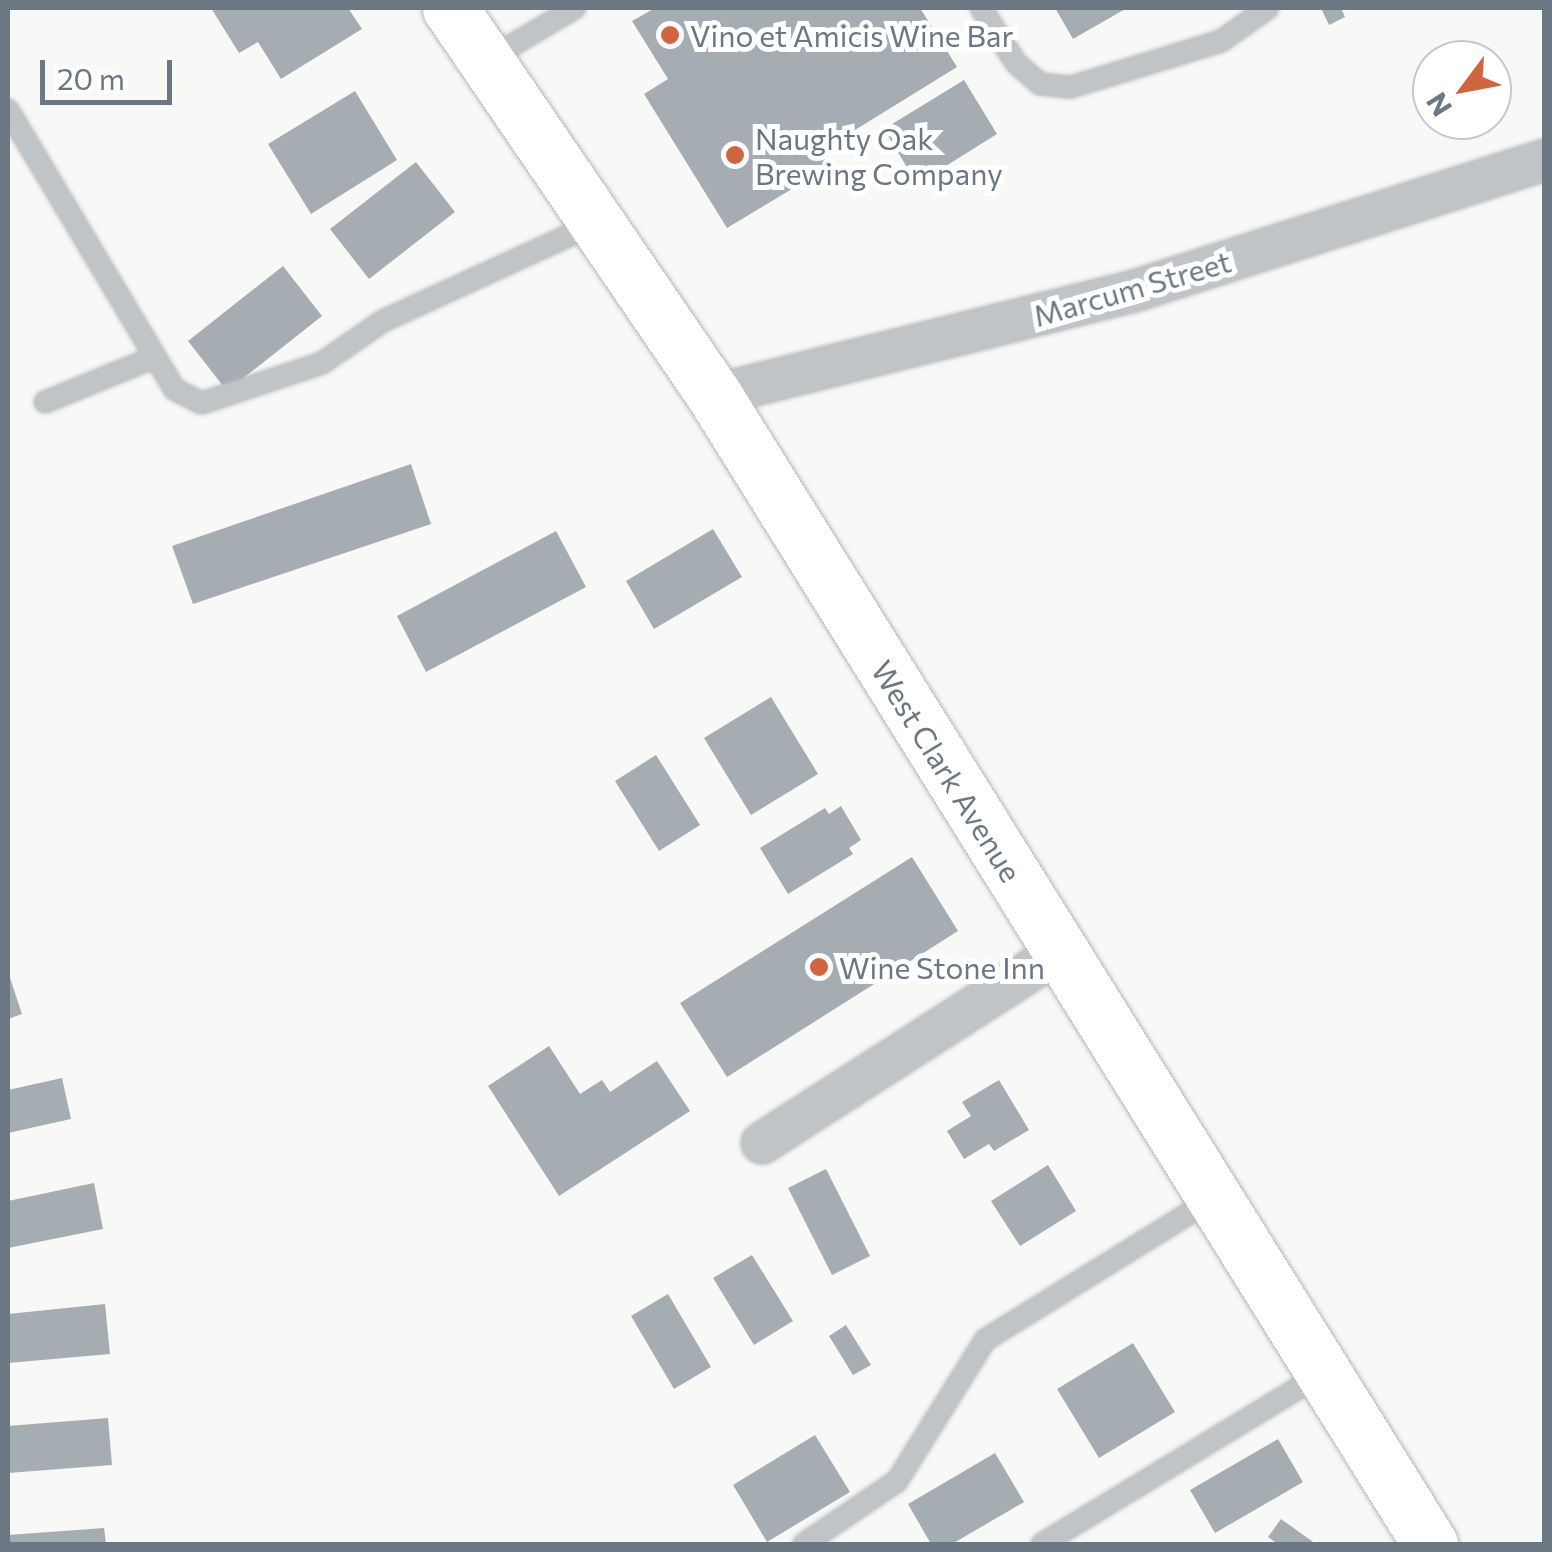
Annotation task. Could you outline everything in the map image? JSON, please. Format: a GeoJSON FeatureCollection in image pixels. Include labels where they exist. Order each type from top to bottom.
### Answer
{"type":"FeatureCollection","features":[{"type":"Feature","properties":{"kind":"main road","name":"West Clark Avenue"},"geometry":{"type":"LineString","coordinates":[[450,8],[714,396],[1430,1544]]}},
{"type":"Feature","properties":{"kind":"street","name":"Marcum Street"},"geometry":{"type":"LineString","coordinates":[[714,396],[1131,292],[1544,160]]}},
{"type":"Feature","properties":{"kind":"street"},"geometry":{"type":"LineString","coordinates":[[762,1143],[1060,952]]}},
{"type":"Feature","properties":{"kind":"lane"},"geometry":{"type":"LineString","coordinates":[[487,60],[574,8]]}},
{"type":"Feature","properties":{"kind":"lane"},"geometry":{"type":"LineString","coordinates":[[982,8],[1016,62],[1040,84],[1071,87],[1221,40],[1268,8]]}},
{"type":"Feature","properties":{"kind":"lane"},"geometry":{"type":"LineString","coordinates":[[8,110],[174,389],[202,403],[322,363],[384,321],[598,222]]}},
{"type":"Feature","properties":{"kind":"lane"},"geometry":{"type":"LineString","coordinates":[[45,402],[155,357]]}},
{"type":"Feature","properties":{"kind":"lane"},"geometry":{"type":"LineString","coordinates":[[804,1544],[897,1481],[985,1340],[1212,1199]]}},
{"type":"Feature","properties":{"kind":"lane"},"geometry":{"type":"LineString","coordinates":[[1042,1544],[1322,1374]]}},
{"type":"Feature","properties":{"kind":"building"},"geometry":{"type":"Polygon","coordinates":[[[211,8],[348,8],[362,29],[281,79],[258,42],[239,53],[211,8]]]}},
{"type":"Feature","properties":{"kind":"building"},"geometry":{"type":"Polygon","coordinates":[[[655,8],[920,8],[957,67],[821,151],[830,166],[727,228],[644,94],[668,79],[632,21],[655,8]]]}},
{"type":"Feature","properties":{"kind":"building"},"geometry":{"type":"Polygon","coordinates":[[[1055,8],[1127,8],[1073,39],[1055,8]]]}},
{"type":"Feature","properties":{"kind":"building"},"geometry":{"type":"Polygon","coordinates":[[[1321,8],[1341,8],[1345,17],[1329,25],[1321,8]]]}},
{"type":"Feature","properties":{"kind":"building"},"geometry":{"type":"Polygon","coordinates":[[[964,80],[997,134],[917,184],[884,129],[964,80]]]}},
{"type":"Feature","properties":{"kind":"building"},"geometry":{"type":"Polygon","coordinates":[[[355,91],[397,160],[311,214],[268,144],[355,91]]]}},
{"type":"Feature","properties":{"kind":"building"},"geometry":{"type":"Polygon","coordinates":[[[416,162],[455,212],[369,279],[330,229],[416,162]]]}},
{"type":"Feature","properties":{"kind":"building"},"geometry":{"type":"Polygon","coordinates":[[[283,266],[322,316],[227,391],[188,341],[283,266]]]}},
{"type":"Feature","properties":{"kind":"building"},"geometry":{"type":"Polygon","coordinates":[[[411,464],[431,524],[193,604],[172,546],[411,464]]]}},
{"type":"Feature","properties":{"kind":"building"},"geometry":{"type":"Polygon","coordinates":[[[713,529],[742,577],[654,629],[626,581],[713,529]]]}},
{"type":"Feature","properties":{"kind":"building"},"geometry":{"type":"Polygon","coordinates":[[[556,531],[586,587],[426,672],[397,616],[556,531]]]}},
{"type":"Feature","properties":{"kind":"building"},"geometry":{"type":"Polygon","coordinates":[[[771,697],[818,774],[751,815],[704,738],[771,697]]]}},
{"type":"Feature","properties":{"kind":"building"},"geometry":{"type":"Polygon","coordinates":[[[656,755],[700,825],[659,851],[615,781],[656,755]]]}},
{"type":"Feature","properties":{"kind":"building"},"geometry":{"type":"Polygon","coordinates":[[[841,806],[861,840],[849,848],[853,854],[788,894],[760,848],[825,808],[829,814],[841,806]]]}},
{"type":"Feature","properties":{"kind":"building","name":"Wine Stone Inn"},"geometry":{"type":"Polygon","coordinates":[[[912,857],[958,931],[727,1077],[680,1003],[912,857]]]}},
{"type":"Feature","properties":{"kind":"building"},"geometry":{"type":"Polygon","coordinates":[[[8,972],[22,1014],[8,1019],[8,972]]]}},
{"type":"Feature","properties":{"kind":"building"},"geometry":{"type":"Polygon","coordinates":[[[549,1046],[580,1094],[602,1080],[610,1092],[657,1061],[690,1111],[559,1196],[488,1086],[549,1046]]]}},
{"type":"Feature","properties":{"kind":"building"},"geometry":{"type":"Polygon","coordinates":[[[62,1078],[71,1119],[8,1133],[8,1090],[62,1078]]]}},
{"type":"Feature","properties":{"kind":"building"},"geometry":{"type":"Polygon","coordinates":[[[999,1080],[1029,1130],[994,1151],[989,1144],[964,1159],[947,1131],[971,1116],[962,1102],[999,1080]]]}},
{"type":"Feature","properties":{"kind":"building"},"geometry":{"type":"Polygon","coordinates":[[[1048,1165],[1076,1211],[1020,1246],[991,1201],[1048,1165]]]}},
{"type":"Feature","properties":{"kind":"building"},"geometry":{"type":"Polygon","coordinates":[[[826,1169],[870,1256],[832,1275],[788,1188],[826,1169]]]}},
{"type":"Feature","properties":{"kind":"building"},"geometry":{"type":"Polygon","coordinates":[[[94,1183],[103,1229],[8,1248],[8,1201],[94,1183]]]}},
{"type":"Feature","properties":{"kind":"building"},"geometry":{"type":"Polygon","coordinates":[[[752,1255],[793,1321],[754,1345],[713,1278],[752,1255]]]}},
{"type":"Feature","properties":{"kind":"building"},"geometry":{"type":"Polygon","coordinates":[[[668,1294],[711,1367],[674,1389],[631,1316],[668,1294]]]}},
{"type":"Feature","properties":{"kind":"building"},"geometry":{"type":"Polygon","coordinates":[[[105,1304],[110,1354],[8,1363],[8,1314],[105,1304]]]}},
{"type":"Feature","properties":{"kind":"building"},"geometry":{"type":"Polygon","coordinates":[[[846,1325],[871,1365],[853,1375],[829,1336],[846,1325]]]}},
{"type":"Feature","properties":{"kind":"building"},"geometry":{"type":"Polygon","coordinates":[[[1133,1343],[1175,1412],[1099,1458],[1057,1389],[1133,1343]]]}},
{"type":"Feature","properties":{"kind":"building"},"geometry":{"type":"Polygon","coordinates":[[[108,1418],[112,1465],[8,1473],[8,1426],[108,1418]]]}},
{"type":"Feature","properties":{"kind":"building"},"geometry":{"type":"Polygon","coordinates":[[[815,1435],[850,1492],[767,1542],[733,1485],[815,1435]]]}},
{"type":"Feature","properties":{"kind":"building"},"geometry":{"type":"Polygon","coordinates":[[[1278,1439],[1303,1482],[1215,1533],[1190,1490],[1278,1439]]]}},
{"type":"Feature","properties":{"kind":"building"},"geometry":{"type":"Polygon","coordinates":[[[995,1453],[1024,1502],[952,1544],[931,1544],[908,1504],[995,1453]]]}},
{"type":"Feature","properties":{"kind":"building"},"geometry":{"type":"Polygon","coordinates":[[[1281,1519],[1316,1544],[1278,1544],[1268,1537],[1281,1519]]]}},
{"type":"Feature","properties":{"kind":"building"},"geometry":{"type":"Polygon","coordinates":[[[104,1528],[106,1544],[8,1544],[8,1535],[104,1528]]]}},
{"type":"Feature","properties":{"kind":"place","name":"Vino et Amicis Wine Bar"},"geometry":{"type":"Point","coordinates":[670,35]}},
{"type":"Feature","properties":{"kind":"place","name":"Naughty Oak Brewing Company"},"geometry":{"type":"Point","coordinates":[735,155]}},
{"type":"Feature","properties":{"kind":"place","name":"Wine Stone Inn"},"geometry":{"type":"Point","coordinates":[819,967]}}]}
